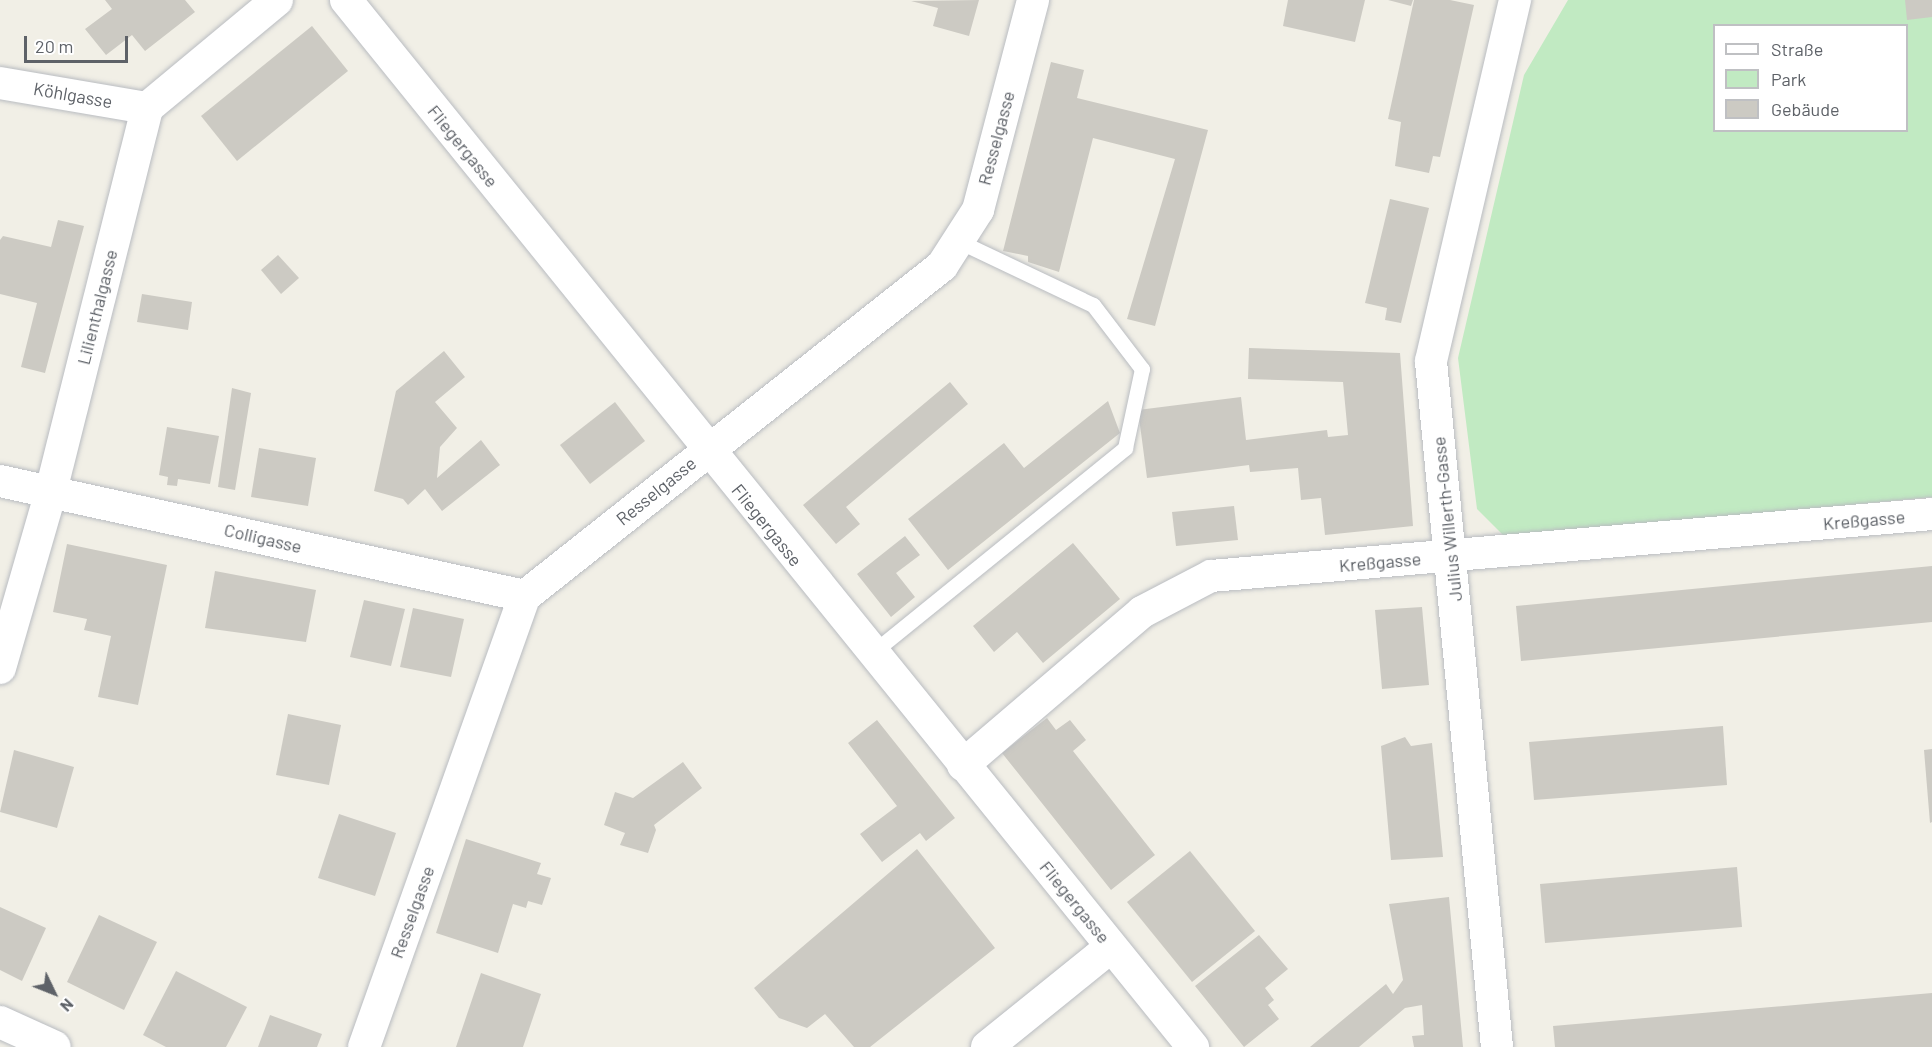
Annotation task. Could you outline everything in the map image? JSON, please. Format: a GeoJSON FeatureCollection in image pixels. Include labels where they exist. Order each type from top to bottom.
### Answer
{"type":"FeatureCollection","features":[{"type":"Feature","properties":{"kind":"street"},"geometry":{"type":"LineString","coordinates":[[147,108],[277,0]]}},
{"type":"Feature","properties":{"kind":"street","name":"Fliegergasse"},"geometry":{"type":"LineString","coordinates":[[346,0],[706,450],[1193,1047]]}},
{"type":"Feature","properties":{"kind":"street","name":"Resselgasse"},"geometry":{"type":"LineString","coordinates":[[364,1047],[525,597],[706,450],[942,266],[978,210],[1033,0]]}},
{"type":"Feature","properties":{"kind":"street","name":"Julius Willerth-Gasse"},"geometry":{"type":"LineString","coordinates":[[1497,1047],[1431,361],[1515,0]]}},
{"type":"Feature","properties":{"kind":"street","name":"Köhlgasse"},"geometry":{"type":"LineString","coordinates":[[0,83],[147,108]]}},
{"type":"Feature","properties":{"kind":"street","name":"Lilienthalgasse"},"geometry":{"type":"LineString","coordinates":[[0,668],[51,491],[147,108]]}},
{"type":"Feature","properties":{"kind":"street","name":"Colligasse"},"geometry":{"type":"LineString","coordinates":[[0,481],[525,597]]}},
{"type":"Feature","properties":{"kind":"street","name":"Kreßgasse"},"geometry":{"type":"LineString","coordinates":[[963,765],[1142,612],[1211,576],[1932,514]]}},
{"type":"Feature","properties":{"kind":"street"},"geometry":{"type":"LineString","coordinates":[[987,1047],[1112,947]]}},
{"type":"Feature","properties":{"kind":"street"},"geometry":{"type":"LineString","coordinates":[[0,1022],[55,1047]]}},
{"type":"Feature","properties":{"kind":"lane"},"geometry":{"type":"LineString","coordinates":[[872,653],[1125,448],[1142,369],[1093,305],[958,241]]}},
{"type":"Feature","properties":{"kind":"green space"},"geometry":{"type":"Polygon","coordinates":[[[1568,0],[1932,0],[1932,497],[1506,538],[1477,509],[1458,358],[1524,75],[1568,0]]]}},
{"type":"Feature","properties":{"kind":"building"},"geometry":{"type":"Polygon","coordinates":[[[105,0],[185,0],[195,12],[145,51],[132,35],[106,55],[85,29],[112,9],[105,0]]]}},
{"type":"Feature","properties":{"kind":"building"},"geometry":{"type":"Polygon","coordinates":[[[979,0],[969,36],[933,26],[938,8],[911,1],[979,0]]]}},
{"type":"Feature","properties":{"kind":"building"},"geometry":{"type":"Polygon","coordinates":[[[1288,0],[1365,0],[1355,42],[1283,26],[1288,0]]]}},
{"type":"Feature","properties":{"kind":"building"},"geometry":{"type":"Polygon","coordinates":[[[1388,0],[1413,0],[1411,6],[1388,0]]]}},
{"type":"Feature","properties":{"kind":"building"},"geometry":{"type":"Polygon","coordinates":[[[1414,0],[1450,0],[1474,5],[1440,157],[1433,156],[1429,173],[1395,166],[1401,122],[1388,119],[1414,0]]]}},
{"type":"Feature","properties":{"kind":"building"},"geometry":{"type":"Polygon","coordinates":[[[1905,0],[1932,0],[1932,17],[1907,20],[1905,0]]]}},
{"type":"Feature","properties":{"kind":"building"},"geometry":{"type":"Polygon","coordinates":[[[312,26],[348,71],[237,161],[201,116],[312,26]]]}},
{"type":"Feature","properties":{"kind":"building"},"geometry":{"type":"Polygon","coordinates":[[[1051,62],[1084,70],[1077,98],[1208,130],[1155,326],[1127,319],[1175,159],[1093,138],[1059,272],[1028,262],[1028,256],[1003,251],[1051,62]]]}},
{"type":"Feature","properties":{"kind":"building"},"geometry":{"type":"Polygon","coordinates":[[[1390,199],[1429,208],[1401,323],[1385,320],[1387,308],[1365,303],[1390,199]]]}},
{"type":"Feature","properties":{"kind":"building"},"geometry":{"type":"Polygon","coordinates":[[[58,220],[84,226],[45,373],[21,367],[37,303],[0,294],[0,240],[3,236],[51,247],[58,220]]]}},
{"type":"Feature","properties":{"kind":"building"},"geometry":{"type":"Polygon","coordinates":[[[278,255],[299,278],[281,294],[261,270],[278,255]]]}},
{"type":"Feature","properties":{"kind":"building"},"geometry":{"type":"Polygon","coordinates":[[[142,294],[192,302],[188,330],[137,322],[142,294]]]}},
{"type":"Feature","properties":{"kind":"building"},"geometry":{"type":"Polygon","coordinates":[[[1249,348],[1400,353],[1413,526],[1325,535],[1321,498],[1301,500],[1298,468],[1250,472],[1249,465],[1147,478],[1138,410],[1241,397],[1246,440],[1327,430],[1328,437],[1348,435],[1343,382],[1248,379],[1249,348]]]}},
{"type":"Feature","properties":{"kind":"building"},"geometry":{"type":"Polygon","coordinates":[[[444,351],[465,377],[435,402],[457,428],[440,447],[437,478],[481,440],[500,465],[442,511],[425,489],[408,505],[403,499],[374,491],[396,391],[444,351]]]}},
{"type":"Feature","properties":{"kind":"building"},"geometry":{"type":"Polygon","coordinates":[[[950,382],[968,404],[846,507],[860,524],[836,544],[803,505],[950,382]]]}},
{"type":"Feature","properties":{"kind":"building"},"geometry":{"type":"Polygon","coordinates":[[[232,388],[251,393],[235,490],[218,487],[232,388]]]}},
{"type":"Feature","properties":{"kind":"building"},"geometry":{"type":"Polygon","coordinates":[[[1108,401],[1120,433],[948,570],[908,519],[1004,443],[1024,468],[1108,401]]]}},
{"type":"Feature","properties":{"kind":"building"},"geometry":{"type":"Polygon","coordinates":[[[615,402],[645,441],[590,484],[560,445],[615,402]]]}},
{"type":"Feature","properties":{"kind":"building"},"geometry":{"type":"Polygon","coordinates":[[[167,427],[219,436],[210,484],[178,479],[177,486],[167,485],[168,477],[159,475],[167,427]]]}},
{"type":"Feature","properties":{"kind":"building"},"geometry":{"type":"Polygon","coordinates":[[[259,448],[316,458],[308,506],[251,497],[259,448]]]}},
{"type":"Feature","properties":{"kind":"building"},"geometry":{"type":"Polygon","coordinates":[[[1234,506],[1238,540],[1176,546],[1172,512],[1234,506]]]}},
{"type":"Feature","properties":{"kind":"building"},"geometry":{"type":"Polygon","coordinates":[[[905,536],[920,555],[896,573],[915,597],[891,617],[857,574],[905,536]]]}},
{"type":"Feature","properties":{"kind":"building"},"geometry":{"type":"Polygon","coordinates":[[[1073,543],[1120,599],[1043,663],[1017,632],[994,652],[973,626],[1073,543]]]}},
{"type":"Feature","properties":{"kind":"building"},"geometry":{"type":"Polygon","coordinates":[[[67,544],[167,565],[138,705],[98,697],[111,636],[84,630],[87,619],[53,612],[67,544]]]}},
{"type":"Feature","properties":{"kind":"building"},"geometry":{"type":"Polygon","coordinates":[[[1932,566],[1932,622],[1521,661],[1516,606],[1932,566]]]}},
{"type":"Feature","properties":{"kind":"building"},"geometry":{"type":"Polygon","coordinates":[[[215,571],[316,590],[306,642],[205,628],[215,571]]]}},
{"type":"Feature","properties":{"kind":"building"},"geometry":{"type":"Polygon","coordinates":[[[364,600],[405,609],[391,666],[350,657],[364,600]]]}},
{"type":"Feature","properties":{"kind":"building"},"geometry":{"type":"Polygon","coordinates":[[[1422,607],[1429,685],[1382,689],[1375,610],[1422,607]]]}},
{"type":"Feature","properties":{"kind":"building"},"geometry":{"type":"Polygon","coordinates":[[[413,608],[464,619],[451,677],[400,667],[413,608]]]}},
{"type":"Feature","properties":{"kind":"building"},"geometry":{"type":"Polygon","coordinates":[[[288,714],[341,725],[329,785],[276,775],[288,714]]]}},
{"type":"Feature","properties":{"kind":"building"},"geometry":{"type":"Polygon","coordinates":[[[1047,718],[1056,730],[1070,720],[1086,740],[1073,751],[1155,855],[1111,890],[1002,753],[1047,718]]]}},
{"type":"Feature","properties":{"kind":"building"},"geometry":{"type":"Polygon","coordinates":[[[877,720],[955,818],[926,841],[920,833],[882,862],[860,834],[897,806],[848,743],[877,720]]]}},
{"type":"Feature","properties":{"kind":"building"},"geometry":{"type":"Polygon","coordinates":[[[1723,726],[1727,785],[1534,800],[1529,742],[1723,726]]]}},
{"type":"Feature","properties":{"kind":"building"},"geometry":{"type":"Polygon","coordinates":[[[1405,737],[1411,746],[1432,743],[1443,857],[1391,860],[1381,746],[1405,737]]]}},
{"type":"Feature","properties":{"kind":"building"},"geometry":{"type":"Polygon","coordinates":[[[1932,749],[1932,822],[1930,823],[1924,750],[1932,749]]]}},
{"type":"Feature","properties":{"kind":"building"},"geometry":{"type":"Polygon","coordinates":[[[14,750],[74,767],[57,828],[0,812],[14,750]]]}},
{"type":"Feature","properties":{"kind":"building"},"geometry":{"type":"Polygon","coordinates":[[[683,762],[702,788],[654,825],[656,830],[648,853],[620,845],[625,833],[604,825],[615,792],[633,798],[683,762]]]}},
{"type":"Feature","properties":{"kind":"building"},"geometry":{"type":"Polygon","coordinates":[[[339,814],[396,833],[375,896],[318,878],[339,814]]]}},
{"type":"Feature","properties":{"kind":"building"},"geometry":{"type":"Polygon","coordinates":[[[466,839],[541,863],[537,874],[551,878],[542,905],[528,901],[526,908],[513,904],[498,953],[436,933],[466,839]]]}},
{"type":"Feature","properties":{"kind":"building"},"geometry":{"type":"Polygon","coordinates":[[[917,849],[995,948],[870,1047],[854,1047],[825,1014],[807,1028],[779,1018],[754,988],[917,849]]]}},
{"type":"Feature","properties":{"kind":"building"},"geometry":{"type":"Polygon","coordinates":[[[1190,851],[1255,931],[1192,982],[1127,902],[1190,851]]]}},
{"type":"Feature","properties":{"kind":"building"},"geometry":{"type":"Polygon","coordinates":[[[1737,867],[1742,927],[1545,943],[1540,884],[1737,867]]]}},
{"type":"Feature","properties":{"kind":"building"},"geometry":{"type":"Polygon","coordinates":[[[1449,897],[1463,1047],[1414,1047],[1412,1036],[1424,1035],[1422,1005],[1405,1008],[1359,1047],[1310,1047],[1386,984],[1393,994],[1403,980],[1389,904],[1449,897]]]}},
{"type":"Feature","properties":{"kind":"building"},"geometry":{"type":"Polygon","coordinates":[[[0,907],[46,928],[22,981],[0,970],[0,907]]]}},
{"type":"Feature","properties":{"kind":"building"},"geometry":{"type":"Polygon","coordinates":[[[99,915],[157,942],[124,1010],[67,982],[99,915]]]}},
{"type":"Feature","properties":{"kind":"building"},"geometry":{"type":"Polygon","coordinates":[[[1259,935],[1288,969],[1265,988],[1274,1000],[1268,1005],[1279,1019],[1244,1047],[1195,986],[1259,935]]]}},
{"type":"Feature","properties":{"kind":"building"},"geometry":{"type":"Polygon","coordinates":[[[176,971],[247,1007],[226,1047],[166,1047],[143,1035],[176,971]]]}},
{"type":"Feature","properties":{"kind":"building"},"geometry":{"type":"Polygon","coordinates":[[[481,973],[541,994],[523,1047],[456,1047],[481,973]]]}},
{"type":"Feature","properties":{"kind":"building"},"geometry":{"type":"Polygon","coordinates":[[[1932,993],[1932,1047],[1555,1047],[1553,1026],[1932,993]]]}},
{"type":"Feature","properties":{"kind":"building"},"geometry":{"type":"Polygon","coordinates":[[[270,1015],[322,1034],[317,1047],[258,1047],[270,1015]]]}}]}
